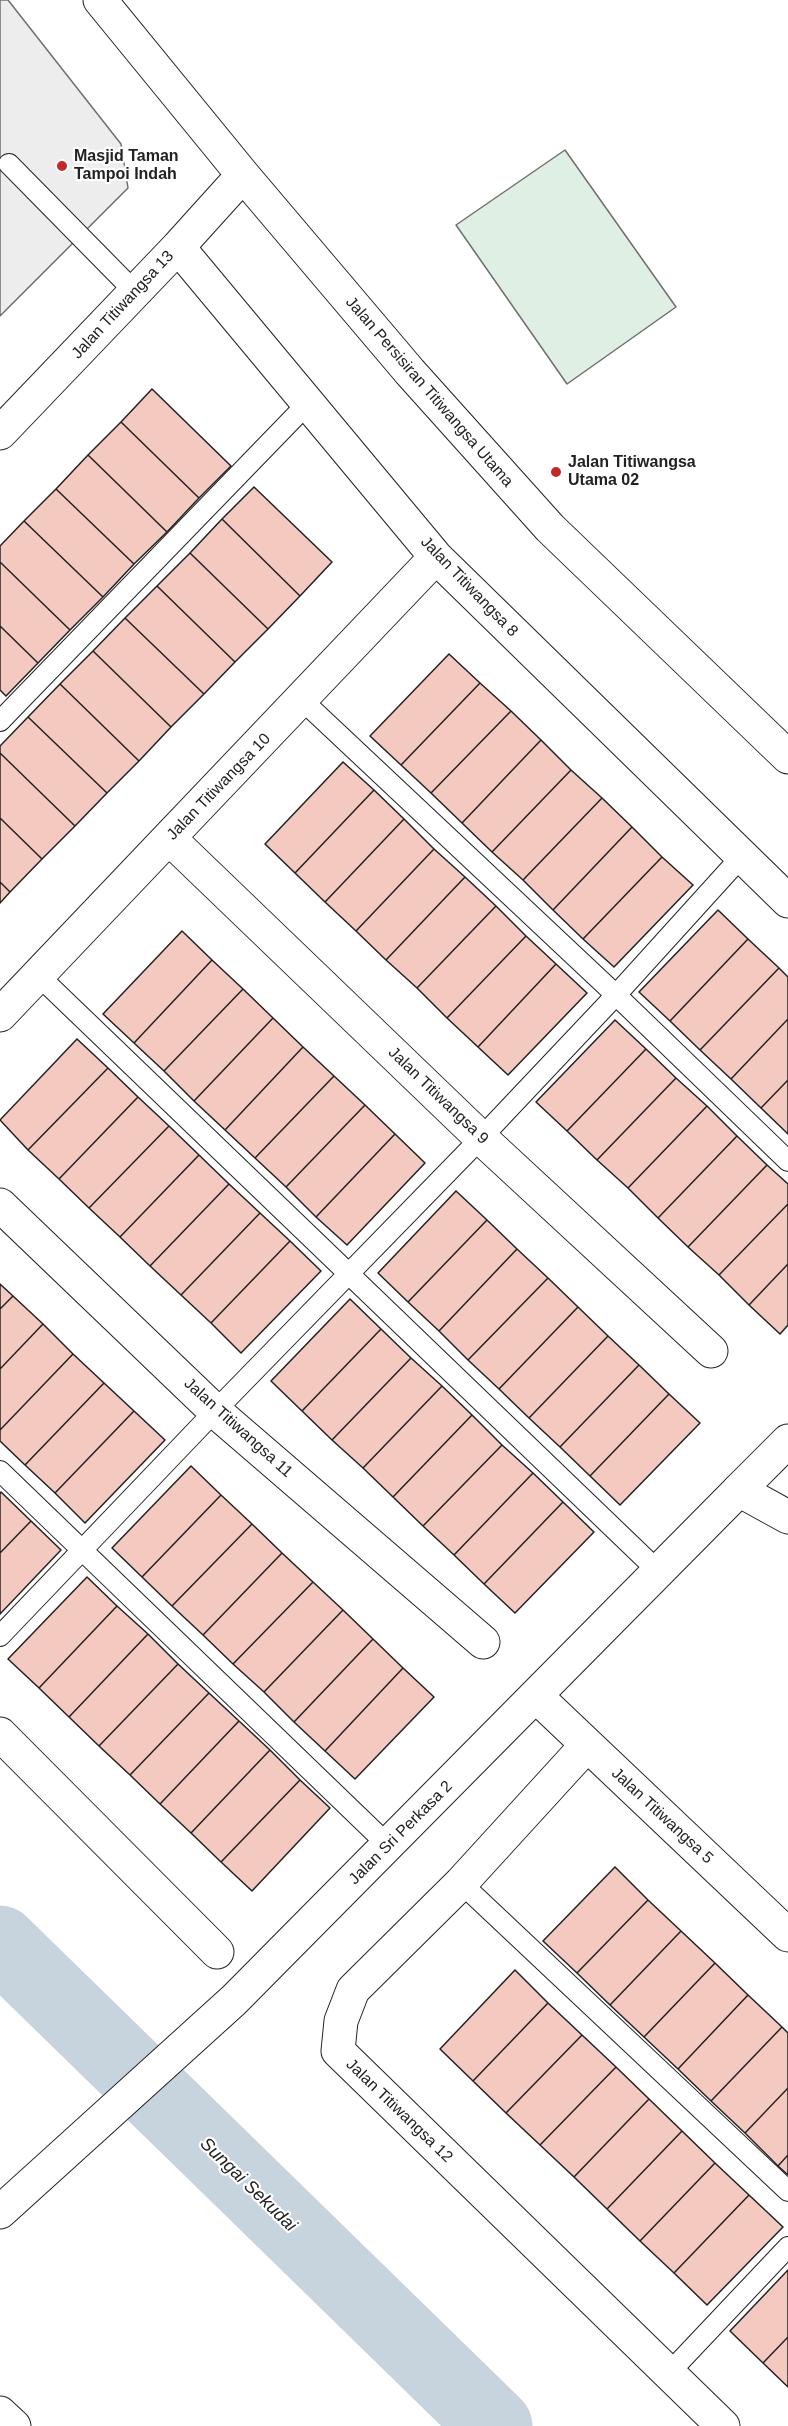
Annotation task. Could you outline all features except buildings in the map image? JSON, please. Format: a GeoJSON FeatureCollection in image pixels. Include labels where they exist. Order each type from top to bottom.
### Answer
{"type":"FeatureCollection","features":[{"type":"Feature","properties":{"kind":"street","name":"Jalan Persisiran Titiwangsa Utama"},"geometry":{"type":"LineString","coordinates":[[109,7],[243,175],[410,372],[550,528],[788,757]]}},
{"type":"Feature","properties":{"kind":"street","name":"Jalan Titiwangsa 13"},"geometry":{"type":"LineString","coordinates":[[0,433],[178,247],[243,175]]}},
{"type":"Feature","properties":{"kind":"street","name":"Jalan Titiwangsa 8"},"geometry":{"type":"LineString","coordinates":[[178,247],[436,557],[788,901]]}},
{"type":"Feature","properties":{"kind":"street","name":"Jalan Titiwangsa 10"},"geometry":{"type":"LineString","coordinates":[[0,1015],[436,557]]}},
{"type":"Feature","properties":{"kind":"street","name":"Jalan Titiwangsa 9"},"geometry":{"type":"LineString","coordinates":[[169,838],[481,1138],[711,1351]]}},
{"type":"Feature","properties":{"kind":"street","name":"Jalan Titiwangsa 11"},"geometry":{"type":"LineString","coordinates":[[0,1205],[216,1410],[483,1642]]}},
{"type":"Feature","properties":{"kind":"street","name":"Jalan Sri Perkasa 2"},"geometry":{"type":"LineString","coordinates":[[0,2212],[234,2000],[788,1441]]}},
{"type":"Feature","properties":{"kind":"street"},"geometry":{"type":"LineString","coordinates":[[739,1490],[788,1517]]}},
{"type":"Feature","properties":{"kind":"street","name":"Jalan Titiwangsa 5"},"geometry":{"type":"LineString","coordinates":[[536,1696],[788,1935]]}},
{"type":"Feature","properties":{"kind":"street"},"geometry":{"type":"LineString","coordinates":[[0,1734],[217,1952]]}},
{"type":"Feature","properties":{"kind":"street","name":"Jalan Titiwangsa 12"},"geometry":{"type":"LineString","coordinates":[[587,1745],[461,1883],[353,1989],[341,2021],[338,2051],[723,2426]]}},
{"type":"Feature","properties":{"kind":"street"},"geometry":{"type":"LineString","coordinates":[[0,2413],[14,2426]]}},
{"type":"Feature","properties":{"kind":"lane"},"geometry":{"type":"LineString","coordinates":[[9,164],[135,292]]}},
{"type":"Feature","properties":{"kind":"lane"},"geometry":{"type":"LineString","coordinates":[[0,721],[309,402]]}},
{"type":"Feature","properties":{"kind":"lane"},"geometry":{"type":"LineString","coordinates":[[302,700],[616,995],[788,1161]]}},
{"type":"Feature","properties":{"kind":"lane"},"geometry":{"type":"LineString","coordinates":[[0,1636],[481,1138],[616,995],[742,856]]}},
{"type":"Feature","properties":{"kind":"lane"},"geometry":{"type":"LineString","coordinates":[[39,976],[659,1572]]}},
{"type":"Feature","properties":{"kind":"lane"},"geometry":{"type":"LineString","coordinates":[[0,1471],[389,1846]]}},
{"type":"Feature","properties":{"kind":"lane"},"geometry":{"type":"LineString","coordinates":[[461,1883],[788,2191]]}},
{"type":"Feature","properties":{"kind":"lane"},"geometry":{"type":"LineString","coordinates":[[668,2374],[788,2247]]}},
{"type":"Feature","properties":{"kind":"green space"},"geometry":{"type":"Polygon","coordinates":[[[565,150],[676,307],[567,384],[456,225],[565,150]]]}},
{"type":"Feature","properties":{"kind":"shaded area","name":"Masjid Taman Tampoi Indah"},"geometry":{"type":"Polygon","coordinates":[[[0,0],[8,0],[121,144],[128,188],[0,316],[0,0]]]}},
{"type":"Feature","properties":{"kind":"waterway","name":"Sungai Sekudai"},"geometry":{"type":"LineString","coordinates":[[0,1943],[495,2426]]}},
{"type":"Feature","properties":{"kind":"place","name":"Masjid Taman Tampoi Indah"},"geometry":{"type":"Point","coordinates":[62,166]}},
{"type":"Feature","properties":{"kind":"place","name":"Jalan Titiwangsa Utama 02"},"geometry":{"type":"Point","coordinates":[556,472]}}]}
